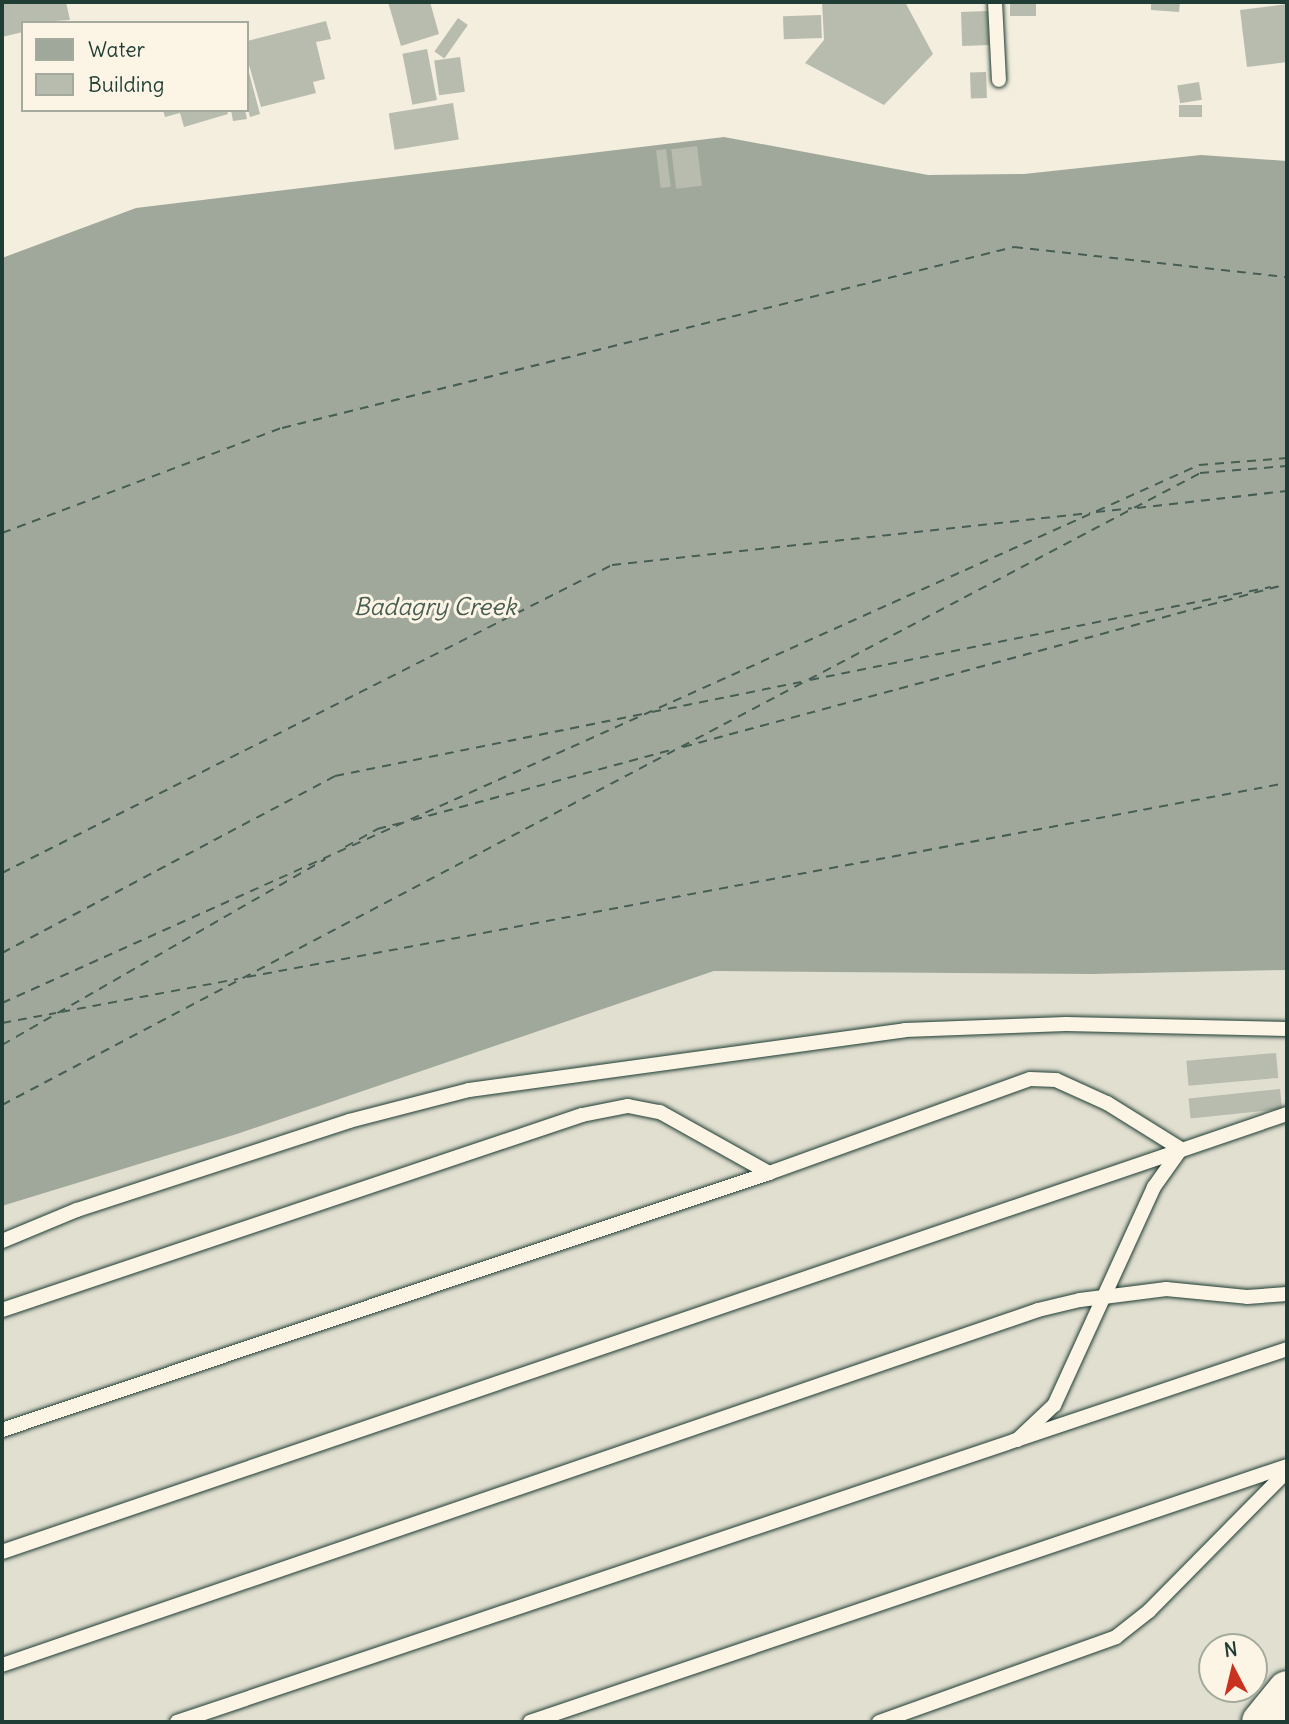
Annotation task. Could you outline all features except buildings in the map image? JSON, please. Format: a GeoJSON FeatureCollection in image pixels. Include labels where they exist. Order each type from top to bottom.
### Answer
{"type":"FeatureCollection","features":[{"type":"Feature","properties":{"kind":"highway"},"geometry":{"type":"LineString","coordinates":[[1261,1722],[1287,1690]]}},
{"type":"Feature","properties":{"kind":"lane"},"geometry":{"type":"LineString","coordinates":[[995,2],[999,80]]}},
{"type":"Feature","properties":{"kind":"lane"},"geometry":{"type":"LineString","coordinates":[[2,1241],[77,1210],[349,1121],[469,1090],[905,1030],[1066,1024],[1287,1029]]}},
{"type":"Feature","properties":{"kind":"lane"},"geometry":{"type":"LineString","coordinates":[[2,1430],[769,1173],[1030,1079],[1056,1080],[1107,1102],[1181,1149]]}},
{"type":"Feature","properties":{"kind":"lane"},"geometry":{"type":"LineString","coordinates":[[2,1310],[582,1115],[628,1105],[660,1112],[769,1173]]}},
{"type":"Feature","properties":{"kind":"lane"},"geometry":{"type":"LineString","coordinates":[[2,1552],[1287,1114]]}},
{"type":"Feature","properties":{"kind":"lane"},"geometry":{"type":"LineString","coordinates":[[1017,1440],[1054,1405],[1154,1187],[1181,1149]]}},
{"type":"Feature","properties":{"kind":"lane"},"geometry":{"type":"LineString","coordinates":[[2,1665],[1038,1310],[1104,1297],[1166,1289],[1247,1297],[1287,1294]]}},
{"type":"Feature","properties":{"kind":"lane"},"geometry":{"type":"LineString","coordinates":[[177,1722],[1287,1349]]}},
{"type":"Feature","properties":{"kind":"lane"},"geometry":{"type":"LineString","coordinates":[[530,1722],[1287,1468]]}},
{"type":"Feature","properties":{"kind":"lane"},"geometry":{"type":"LineString","coordinates":[[879,1722],[1116,1637],[1149,1611],[1287,1468]]}},
{"type":"Feature","properties":{"kind":"shaded area"},"geometry":{"type":"Polygon","coordinates":[[[1287,970],[1287,1722],[2,1722],[2,1206],[237,1134],[714,971],[1093,974],[1287,970]]]}},
{"type":"Feature","properties":{"kind":"water","name":"Badagry Creek"},"geometry":{"type":"Polygon","coordinates":[[[724,137],[928,175],[1024,174],[1201,155],[1287,161],[1287,970],[1093,974],[714,971],[237,1134],[2,1206],[2,258],[136,208],[724,137]]]}},
{"type":"Feature","properties":{"kind":"ferry route"},"geometry":{"type":"LineString","coordinates":[[2,533],[282,428],[1014,247],[1287,277]]}},
{"type":"Feature","properties":{"kind":"ferry route"},"geometry":{"type":"LineString","coordinates":[[2,1003],[1199,465],[1287,458]]}},
{"type":"Feature","properties":{"kind":"ferry route"},"geometry":{"type":"LineString","coordinates":[[2,1105],[1200,473],[1287,466]]}},
{"type":"Feature","properties":{"kind":"ferry route"},"geometry":{"type":"LineString","coordinates":[[1137,508],[1287,491]]}},
{"type":"Feature","properties":{"kind":"ferry route"},"geometry":{"type":"LineString","coordinates":[[1096,512],[1132,508]]}},
{"type":"Feature","properties":{"kind":"ferry route"},"geometry":{"type":"LineString","coordinates":[[2,873],[612,565],[1090,513]]}},
{"type":"Feature","properties":{"kind":"ferry route"},"geometry":{"type":"LineString","coordinates":[[683,747],[1287,584]]}},
{"type":"Feature","properties":{"kind":"ferry route"},"geometry":{"type":"LineString","coordinates":[[810,680],[1271,587]]}},
{"type":"Feature","properties":{"kind":"ferry route"},"geometry":{"type":"LineString","coordinates":[[652,712],[801,682]]}},
{"type":"Feature","properties":{"kind":"ferry route"},"geometry":{"type":"LineString","coordinates":[[2,953],[335,776],[643,714]]}},
{"type":"Feature","properties":{"kind":"ferry route"},"geometry":{"type":"LineString","coordinates":[[413,820],[674,749]]}},
{"type":"Feature","properties":{"kind":"ferry route"},"geometry":{"type":"LineString","coordinates":[[247,977],[1287,783]]}},
{"type":"Feature","properties":{"kind":"ferry route"},"geometry":{"type":"LineString","coordinates":[[345,847],[377,829],[401,823]]}},
{"type":"Feature","properties":{"kind":"ferry route"},"geometry":{"type":"LineString","coordinates":[[2,1045],[325,859]]}},
{"type":"Feature","properties":{"kind":"ferry route"},"geometry":{"type":"LineString","coordinates":[[61,1012],[238,979]]}},
{"type":"Feature","properties":{"kind":"ferry route"},"geometry":{"type":"LineString","coordinates":[[2,1023],[56,1013]]}}]}
